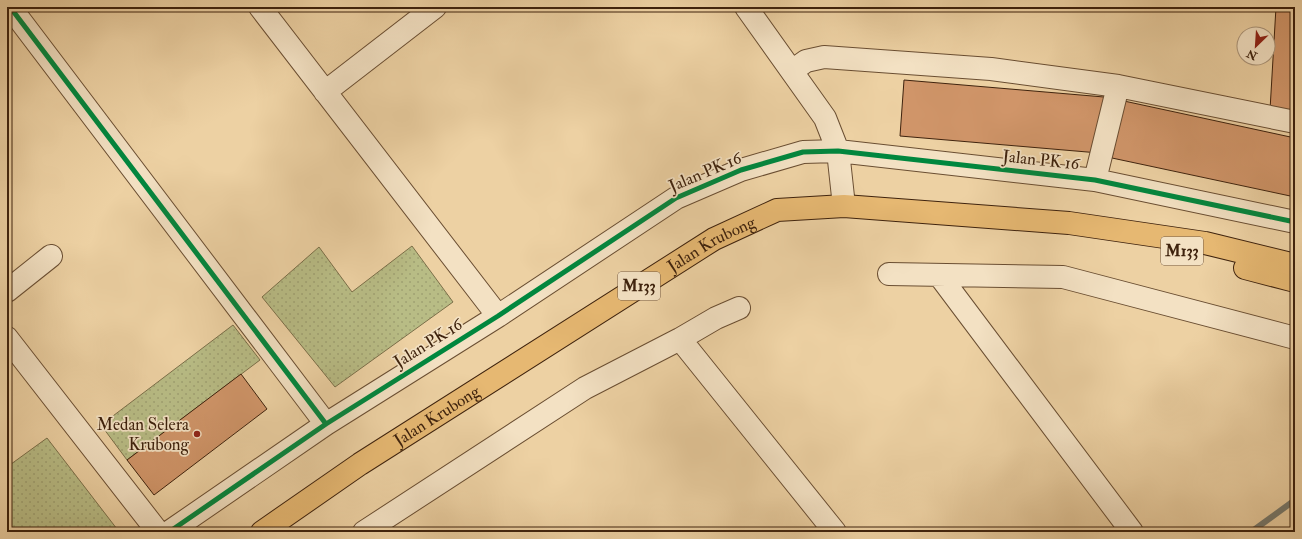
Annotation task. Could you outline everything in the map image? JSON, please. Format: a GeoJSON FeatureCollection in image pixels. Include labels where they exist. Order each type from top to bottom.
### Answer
{"type":"FeatureCollection","features":[{"type":"Feature","properties":{"kind":"main road","name":"Jalan Krubong"},"geometry":{"type":"LineString","coordinates":[[262,532],[360,464],[714,239],[777,210],[844,206],[1069,223],[1205,243],[1295,265]]}},
{"type":"Feature","properties":{"kind":"main road","name":"Jalan Krubong"},"geometry":{"type":"LineString","coordinates":[[1069,223],[1295,282]]}},
{"type":"Feature","properties":{"kind":"street"},"geometry":{"type":"LineString","coordinates":[[10,7],[326,424]]}},
{"type":"Feature","properties":{"kind":"street"},"geometry":{"type":"LineString","coordinates":[[260,7],[498,316]]}},
{"type":"Feature","properties":{"kind":"street"},"geometry":{"type":"LineString","coordinates":[[325,92],[435,7]]}},
{"type":"Feature","properties":{"kind":"street"},"geometry":{"type":"LineString","coordinates":[[746,7],[825,118],[838,151],[844,206]]}},
{"type":"Feature","properties":{"kind":"street"},"geometry":{"type":"LineString","coordinates":[[792,71],[806,61],[824,56],[991,69],[1118,86],[1295,122]]}},
{"type":"Feature","properties":{"kind":"street"},"geometry":{"type":"LineString","coordinates":[[1096,180],[1118,86]]}},
{"type":"Feature","properties":{"kind":"street","name":"Jalan PK 16"},"geometry":{"type":"LineString","coordinates":[[169,532],[326,424],[498,316],[676,198],[741,170],[804,152],[838,151],[1096,180],[1295,222]]}},
{"type":"Feature","properties":{"kind":"street"},"geometry":{"type":"LineString","coordinates":[[7,291],[51,256]]}},
{"type":"Feature","properties":{"kind":"street"},"geometry":{"type":"LineString","coordinates":[[889,274],[1063,277],[1295,338]]}},
{"type":"Feature","properties":{"kind":"street"},"geometry":{"type":"LineString","coordinates":[[940,275],[1132,532]]}},
{"type":"Feature","properties":{"kind":"street"},"geometry":{"type":"LineString","coordinates":[[364,532],[585,388],[680,339],[716,318],[739,308]]}},
{"type":"Feature","properties":{"kind":"street"},"geometry":{"type":"LineString","coordinates":[[7,338],[158,532]]}},
{"type":"Feature","properties":{"kind":"street"},"geometry":{"type":"LineString","coordinates":[[680,339],[835,532]]}},
{"type":"Feature","properties":{"kind":"green space"},"geometry":{"type":"Polygon","coordinates":[[[412,246],[453,302],[335,387],[262,297],[319,247],[352,292],[412,246]]]}},
{"type":"Feature","properties":{"kind":"green space"},"geometry":{"type":"Polygon","coordinates":[[[233,325],[260,360],[127,460],[101,425],[233,325]]]}},
{"type":"Feature","properties":{"kind":"green space"},"geometry":{"type":"Polygon","coordinates":[[[47,438],[117,529],[113,532],[7,532],[7,467],[47,438]]]}},
{"type":"Feature","properties":{"kind":"building"},"geometry":{"type":"Polygon","coordinates":[[[1276,7],[1295,7],[1295,113],[1270,110],[1273,66],[1276,66],[1276,7]]]}},
{"type":"Feature","properties":{"kind":"building"},"geometry":{"type":"Polygon","coordinates":[[[904,80],[1104,97],[1099,153],[900,136],[904,80]]]}},
{"type":"Feature","properties":{"kind":"building"},"geometry":{"type":"Polygon","coordinates":[[[1124,101],[1295,138],[1295,197],[1112,158],[1124,101]]]}},
{"type":"Feature","properties":{"kind":"building","name":"Medan Selera Krubong"},"geometry":{"type":"Polygon","coordinates":[[[241,374],[267,409],[154,495],[127,460],[241,374]]]}},
{"type":"Feature","properties":{"kind":"waterway"},"geometry":{"type":"LineString","coordinates":[[1251,532],[1295,500]]}},
{"type":"Feature","properties":{"kind":"cycle path"},"geometry":{"type":"LineString","coordinates":[[10,7],[326,424]]}},
{"type":"Feature","properties":{"kind":"cycle path"},"geometry":{"type":"LineString","coordinates":[[169,532],[326,424],[498,316],[676,198],[741,170],[803,152],[838,151],[1095,180],[1295,222]]}},
{"type":"Feature","properties":{"kind":"place","name":"Medan Selera Krubong"},"geometry":{"type":"Point","coordinates":[197,434]}}]}
